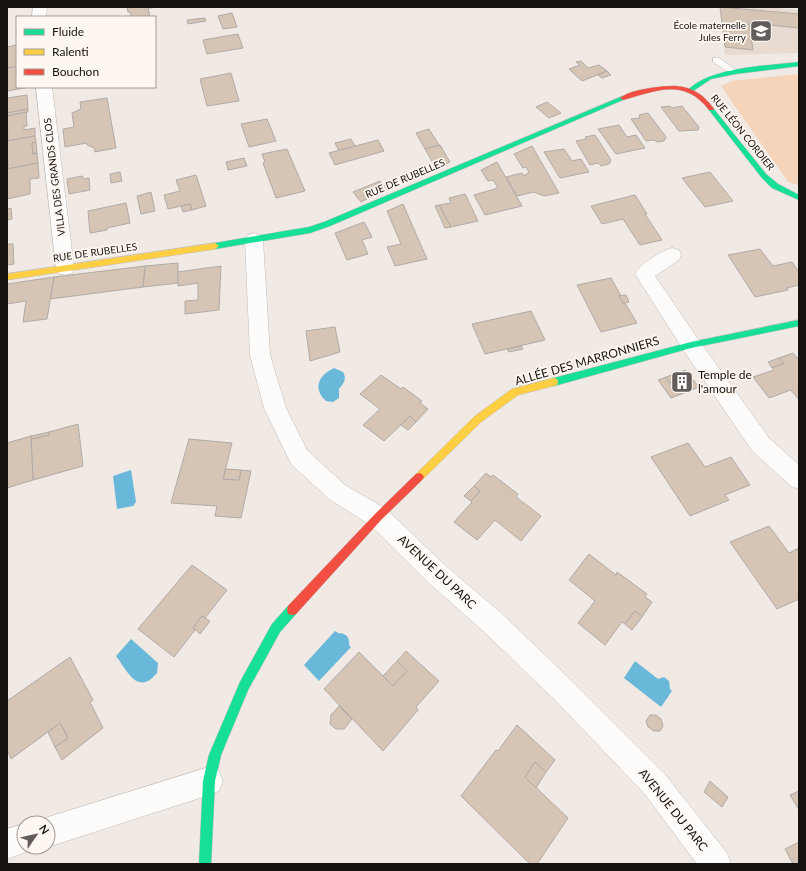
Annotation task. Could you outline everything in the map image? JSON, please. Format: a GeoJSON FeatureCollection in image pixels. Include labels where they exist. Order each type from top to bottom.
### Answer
{"type":"FeatureCollection","features":[{"type":"Feature","properties":{"kind":"street"},"geometry":{"type":"LineString","coordinates":[[691,90],[708,78],[735,72],[799,64]]}},
{"type":"Feature","properties":{"kind":"street","name":"RUE DE RUBELLES"},"geometry":{"type":"LineString","coordinates":[[7,277],[254,240],[303,231],[327,224],[538,133],[634,94],[673,87],[691,90]]}},
{"type":"Feature","properties":{"kind":"street","name":"VILLA DES GRANDS CLOS"},"geometry":{"type":"LineString","coordinates":[[44,88],[65,268]]}},
{"type":"Feature","properties":{"kind":"street","name":"RUE LÉON CORDIER"},"geometry":{"type":"LineString","coordinates":[[691,90],[706,102],[764,176],[775,186],[799,198]]}},
{"type":"Feature","properties":{"kind":"street","name":"AVENUE DU PARC"},"geometry":{"type":"LineString","coordinates":[[254,240],[260,355],[275,408],[299,457],[337,492],[378,517],[438,575],[492,622],[590,717],[654,783],[716,864]]}},
{"type":"Feature","properties":{"kind":"street"},"geometry":{"type":"LineString","coordinates":[[672,255],[644,274],[760,445],[799,479]]}},
{"type":"Feature","properties":{"kind":"street","name":"ALLÉE DES MARRONNIERS"},"geometry":{"type":"LineString","coordinates":[[205,864],[209,782],[215,755],[244,686],[276,628],[378,517],[478,419],[515,392],[691,345],[799,323]]}},
{"type":"Feature","properties":{"kind":"street"},"geometry":{"type":"LineString","coordinates":[[56,830],[209,782]]}},
{"type":"Feature","properties":{"kind":"lane"},"geometry":{"type":"LineString","coordinates":[[716,60],[735,72]]}},
{"type":"Feature","properties":{"kind":"shaded area","name":"École maternelle Jules Ferry"},"geometry":{"type":"Polygon","coordinates":[[[720,7],[767,7],[799,10],[799,53],[725,55],[720,7]]]}},
{"type":"Feature","properties":{"kind":"shaded area"},"geometry":{"type":"Polygon","coordinates":[[[799,74],[799,185],[788,182],[721,86],[732,81],[799,74]]]}},
{"type":"Feature","properties":{"kind":"water"},"geometry":{"type":"Polygon","coordinates":[[[334,368],[343,372],[345,379],[344,383],[339,389],[339,398],[333,402],[326,401],[318,387],[324,374],[334,368]]]}},
{"type":"Feature","properties":{"kind":"water"},"geometry":{"type":"Polygon","coordinates":[[[131,470],[136,502],[133,506],[117,509],[113,476],[131,470]]]}},
{"type":"Feature","properties":{"kind":"water"},"geometry":{"type":"Polygon","coordinates":[[[335,631],[347,636],[351,647],[319,681],[304,665],[335,631]]]}},
{"type":"Feature","properties":{"kind":"water"},"geometry":{"type":"Polygon","coordinates":[[[131,639],[158,663],[157,673],[150,680],[139,682],[134,679],[116,656],[131,639]]]}},
{"type":"Feature","properties":{"kind":"water"},"geometry":{"type":"Polygon","coordinates":[[[635,661],[658,679],[664,677],[669,681],[670,689],[672,691],[661,707],[624,678],[635,661]]]}},
{"type":"Feature","properties":{"kind":"building"},"geometry":{"type":"Polygon","coordinates":[[[127,7],[152,7],[148,8],[150,16],[131,16],[130,12],[128,12],[127,7]]]}},
{"type":"Feature","properties":{"kind":"building"},"geometry":{"type":"Polygon","coordinates":[[[720,7],[799,14],[799,28],[749,23],[753,50],[725,47],[720,7]]]}},
{"type":"Feature","properties":{"kind":"building"},"geometry":{"type":"Polygon","coordinates":[[[232,13],[237,27],[223,29],[218,16],[232,13]]]}},
{"type":"Feature","properties":{"kind":"building"},"geometry":{"type":"Polygon","coordinates":[[[205,18],[206,21],[188,24],[187,20],[205,18]]]}},
{"type":"Feature","properties":{"kind":"building"},"geometry":{"type":"Polygon","coordinates":[[[238,34],[243,48],[207,54],[203,40],[238,34]]]}},
{"type":"Feature","properties":{"kind":"building"},"geometry":{"type":"Polygon","coordinates":[[[16,45],[16,67],[7,68],[7,47],[16,45]]]}},
{"type":"Feature","properties":{"kind":"building"},"geometry":{"type":"Polygon","coordinates":[[[581,61],[588,68],[599,65],[607,71],[582,81],[569,69],[580,65],[576,62],[581,61]]]}},
{"type":"Feature","properties":{"kind":"building"},"geometry":{"type":"Polygon","coordinates":[[[16,67],[16,88],[24,88],[7,91],[7,68],[16,67]]]}},
{"type":"Feature","properties":{"kind":"building"},"geometry":{"type":"Polygon","coordinates":[[[607,71],[611,75],[602,78],[598,75],[607,71]]]}},
{"type":"Feature","properties":{"kind":"building"},"geometry":{"type":"Polygon","coordinates":[[[231,73],[239,101],[207,106],[200,79],[231,73]]]}},
{"type":"Feature","properties":{"kind":"building"},"geometry":{"type":"Polygon","coordinates":[[[27,95],[28,109],[7,113],[7,98],[27,95]]]}},
{"type":"Feature","properties":{"kind":"building"},"geometry":{"type":"Polygon","coordinates":[[[107,98],[116,148],[95,152],[94,148],[87,145],[87,143],[65,147],[63,129],[74,127],[72,113],[81,109],[80,102],[107,98]]]}},
{"type":"Feature","properties":{"kind":"building"},"geometry":{"type":"Polygon","coordinates":[[[547,102],[561,113],[549,118],[536,107],[547,102]]]}},
{"type":"Feature","properties":{"kind":"building"},"geometry":{"type":"Polygon","coordinates":[[[670,106],[672,108],[682,106],[699,127],[698,130],[679,131],[661,107],[670,106]]]}},
{"type":"Feature","properties":{"kind":"building"},"geometry":{"type":"Polygon","coordinates":[[[28,109],[28,112],[7,116],[7,113],[28,109]]]}},
{"type":"Feature","properties":{"kind":"building"},"geometry":{"type":"Polygon","coordinates":[[[26,112],[27,126],[24,126],[24,130],[35,128],[35,136],[8,141],[7,116],[26,112]]]}},
{"type":"Feature","properties":{"kind":"building"},"geometry":{"type":"Polygon","coordinates":[[[648,113],[666,137],[664,141],[646,141],[631,119],[640,118],[639,115],[648,113]]]}},
{"type":"Feature","properties":{"kind":"building"},"geometry":{"type":"Polygon","coordinates":[[[267,119],[276,141],[249,147],[241,124],[267,119]]]}},
{"type":"Feature","properties":{"kind":"building"},"geometry":{"type":"Polygon","coordinates":[[[619,125],[627,137],[636,135],[645,148],[616,154],[598,129],[619,125]]]}},
{"type":"Feature","properties":{"kind":"building"},"geometry":{"type":"Polygon","coordinates":[[[429,129],[439,145],[425,149],[416,133],[429,129]]]}},
{"type":"Feature","properties":{"kind":"building"},"geometry":{"type":"Polygon","coordinates":[[[595,135],[611,160],[609,164],[601,166],[598,163],[590,165],[576,141],[595,135]]]}},
{"type":"Feature","properties":{"kind":"building"},"geometry":{"type":"Polygon","coordinates":[[[35,136],[36,142],[32,143],[33,154],[37,153],[38,163],[8,169],[7,141],[35,136]]]}},
{"type":"Feature","properties":{"kind":"building"},"geometry":{"type":"Polygon","coordinates":[[[351,139],[355,146],[339,151],[335,143],[351,139]]]}},
{"type":"Feature","properties":{"kind":"building"},"geometry":{"type":"Polygon","coordinates":[[[378,140],[384,151],[335,165],[329,153],[378,140]]]}},
{"type":"Feature","properties":{"kind":"building"},"geometry":{"type":"Polygon","coordinates":[[[36,142],[37,153],[33,154],[32,143],[36,142]]]}},
{"type":"Feature","properties":{"kind":"building"},"geometry":{"type":"Polygon","coordinates":[[[440,145],[450,162],[436,168],[425,149],[440,145]]]}},
{"type":"Feature","properties":{"kind":"building"},"geometry":{"type":"Polygon","coordinates":[[[532,146],[559,193],[544,196],[534,192],[517,196],[506,177],[522,173],[524,176],[529,172],[526,167],[523,168],[514,154],[532,146]]]}},
{"type":"Feature","properties":{"kind":"building"},"geometry":{"type":"Polygon","coordinates":[[[287,149],[305,191],[276,198],[263,163],[265,162],[262,154],[287,149]]]}},
{"type":"Feature","properties":{"kind":"building"},"geometry":{"type":"Polygon","coordinates":[[[564,149],[572,161],[581,159],[589,172],[560,178],[544,152],[564,149]]]}},
{"type":"Feature","properties":{"kind":"building"},"geometry":{"type":"Polygon","coordinates":[[[244,158],[247,166],[228,170],[226,162],[244,158]]]}},
{"type":"Feature","properties":{"kind":"building"},"geometry":{"type":"Polygon","coordinates":[[[497,162],[522,206],[485,215],[474,195],[498,188],[493,180],[488,181],[481,170],[497,162]]]}},
{"type":"Feature","properties":{"kind":"building"},"geometry":{"type":"Polygon","coordinates":[[[38,163],[39,178],[30,179],[30,194],[7,199],[7,169],[38,163]]]}},
{"type":"Feature","properties":{"kind":"building"},"geometry":{"type":"Polygon","coordinates":[[[120,172],[122,181],[111,183],[110,174],[120,172]]]}},
{"type":"Feature","properties":{"kind":"building"},"geometry":{"type":"Polygon","coordinates":[[[710,172],[733,201],[705,207],[682,178],[710,172]]]}},
{"type":"Feature","properties":{"kind":"building"},"geometry":{"type":"Polygon","coordinates":[[[196,175],[206,206],[192,210],[190,204],[168,209],[164,195],[180,191],[176,180],[196,175]]]}},
{"type":"Feature","properties":{"kind":"building"},"geometry":{"type":"Polygon","coordinates":[[[82,176],[85,179],[89,178],[90,190],[69,194],[67,179],[82,176]]]}},
{"type":"Feature","properties":{"kind":"building"},"geometry":{"type":"Polygon","coordinates":[[[380,181],[388,189],[361,202],[353,192],[380,181]]]}},
{"type":"Feature","properties":{"kind":"building"},"geometry":{"type":"Polygon","coordinates":[[[151,192],[155,211],[141,214],[137,196],[151,192]]]}},
{"type":"Feature","properties":{"kind":"building"},"geometry":{"type":"Polygon","coordinates":[[[465,194],[478,221],[451,227],[439,205],[451,203],[449,198],[465,194]]]}},
{"type":"Feature","properties":{"kind":"building"},"geometry":{"type":"Polygon","coordinates":[[[635,195],[647,214],[645,214],[662,240],[640,245],[623,219],[602,224],[591,206],[635,195]]]}},
{"type":"Feature","properties":{"kind":"building"},"geometry":{"type":"Polygon","coordinates":[[[126,203],[130,223],[107,228],[107,230],[90,233],[88,211],[126,203]]]}},
{"type":"Feature","properties":{"kind":"building"},"geometry":{"type":"Polygon","coordinates":[[[190,204],[192,210],[183,212],[181,206],[190,204]]]}},
{"type":"Feature","properties":{"kind":"building"},"geometry":{"type":"Polygon","coordinates":[[[403,204],[427,259],[395,266],[387,247],[401,244],[387,211],[403,204]]]}},
{"type":"Feature","properties":{"kind":"building"},"geometry":{"type":"Polygon","coordinates":[[[439,205],[451,227],[445,228],[435,206],[439,205]]]}},
{"type":"Feature","properties":{"kind":"building"},"geometry":{"type":"Polygon","coordinates":[[[11,208],[12,219],[7,220],[7,209],[11,208]]]}},
{"type":"Feature","properties":{"kind":"building"},"geometry":{"type":"Polygon","coordinates":[[[364,222],[372,237],[362,240],[368,254],[347,260],[335,233],[364,222]]]}},
{"type":"Feature","properties":{"kind":"building"},"geometry":{"type":"Polygon","coordinates":[[[7,244],[13,244],[14,264],[7,265],[7,244]]]}},
{"type":"Feature","properties":{"kind":"building"},"geometry":{"type":"Polygon","coordinates":[[[760,249],[773,266],[792,262],[799,272],[799,285],[787,288],[788,290],[755,297],[728,255],[760,249]]]}},
{"type":"Feature","properties":{"kind":"building"},"geometry":{"type":"Polygon","coordinates":[[[178,263],[178,283],[143,287],[145,266],[178,263]]]}},
{"type":"Feature","properties":{"kind":"building"},"geometry":{"type":"Polygon","coordinates":[[[145,266],[143,287],[50,299],[54,277],[145,266]]]}},
{"type":"Feature","properties":{"kind":"building"},"geometry":{"type":"Polygon","coordinates":[[[221,266],[219,310],[185,314],[185,301],[198,300],[198,283],[178,286],[178,272],[221,266]]]}},
{"type":"Feature","properties":{"kind":"building"},"geometry":{"type":"Polygon","coordinates":[[[54,277],[47,319],[23,322],[26,301],[7,304],[7,284],[54,277]]]}},
{"type":"Feature","properties":{"kind":"building"},"geometry":{"type":"Polygon","coordinates":[[[611,278],[621,296],[619,296],[623,303],[625,303],[637,323],[601,332],[577,285],[611,278]]]}},
{"type":"Feature","properties":{"kind":"building"},"geometry":{"type":"Polygon","coordinates":[[[626,295],[629,302],[623,303],[619,296],[626,295]]]}},
{"type":"Feature","properties":{"kind":"building"},"geometry":{"type":"Polygon","coordinates":[[[531,311],[545,340],[485,354],[472,324],[531,311]]]}},
{"type":"Feature","properties":{"kind":"building"},"geometry":{"type":"Polygon","coordinates":[[[335,327],[340,352],[310,361],[306,331],[335,327]]]}},
{"type":"Feature","properties":{"kind":"building"},"geometry":{"type":"Polygon","coordinates":[[[521,346],[523,349],[509,352],[507,349],[521,346]]]}},
{"type":"Feature","properties":{"kind":"building"},"geometry":{"type":"Polygon","coordinates":[[[793,353],[797,358],[799,357],[799,400],[791,390],[769,398],[753,377],[774,370],[772,368],[784,363],[779,358],[793,353]]]}},
{"type":"Feature","properties":{"kind":"building"},"geometry":{"type":"Polygon","coordinates":[[[779,358],[784,363],[772,368],[768,362],[779,358]]]}},
{"type":"Feature","properties":{"kind":"building","name":"Temple de l'amour"},"geometry":{"type":"Polygon","coordinates":[[[685,370],[699,387],[679,395],[666,377],[685,370]]]}},
{"type":"Feature","properties":{"kind":"building"},"geometry":{"type":"Polygon","coordinates":[[[381,375],[401,389],[403,387],[422,401],[420,403],[428,409],[416,422],[410,416],[384,441],[363,425],[380,409],[360,394],[381,375]]]}},
{"type":"Feature","properties":{"kind":"building"},"geometry":{"type":"Polygon","coordinates":[[[666,377],[679,395],[671,398],[658,380],[666,377]]]}},
{"type":"Feature","properties":{"kind":"building"},"geometry":{"type":"Polygon","coordinates":[[[410,416],[416,422],[408,430],[401,425],[410,416]]]}},
{"type":"Feature","properties":{"kind":"building"},"geometry":{"type":"Polygon","coordinates":[[[78,424],[83,466],[33,480],[31,439],[49,435],[49,432],[78,424]]]}},
{"type":"Feature","properties":{"kind":"building"},"geometry":{"type":"Polygon","coordinates":[[[49,432],[49,435],[31,439],[31,436],[49,432]]]}},
{"type":"Feature","properties":{"kind":"building"},"geometry":{"type":"Polygon","coordinates":[[[31,436],[33,480],[7,488],[7,443],[31,436]]]}},
{"type":"Feature","properties":{"kind":"building"},"geometry":{"type":"Polygon","coordinates":[[[189,439],[232,443],[223,479],[239,480],[241,470],[251,471],[241,518],[215,516],[217,506],[171,503],[189,439]]]}},
{"type":"Feature","properties":{"kind":"building"},"geometry":{"type":"Polygon","coordinates":[[[688,443],[705,467],[731,457],[750,485],[725,495],[729,500],[690,516],[651,457],[688,443]]]}},
{"type":"Feature","properties":{"kind":"building"},"geometry":{"type":"Polygon","coordinates":[[[226,469],[241,470],[239,480],[223,479],[226,469]]]}},
{"type":"Feature","properties":{"kind":"building"},"geometry":{"type":"Polygon","coordinates":[[[486,473],[491,477],[493,475],[518,494],[516,497],[541,516],[521,541],[495,520],[477,540],[454,522],[480,491],[474,486],[486,473]]]}},
{"type":"Feature","properties":{"kind":"building"},"geometry":{"type":"Polygon","coordinates":[[[474,486],[480,491],[471,501],[464,496],[474,486]]]}},
{"type":"Feature","properties":{"kind":"building"},"geometry":{"type":"Polygon","coordinates":[[[769,526],[789,553],[799,548],[799,599],[777,609],[730,542],[769,526]]]}},
{"type":"Feature","properties":{"kind":"building"},"geometry":{"type":"Polygon","coordinates":[[[589,554],[616,575],[617,572],[647,594],[645,597],[652,602],[642,617],[635,611],[625,624],[622,622],[605,645],[578,623],[595,601],[569,580],[589,554]]]}},
{"type":"Feature","properties":{"kind":"building"},"geometry":{"type":"Polygon","coordinates":[[[192,565],[227,590],[205,618],[202,616],[193,628],[195,630],[174,657],[138,629],[192,565]]]}},
{"type":"Feature","properties":{"kind":"building"},"geometry":{"type":"Polygon","coordinates":[[[635,611],[642,617],[632,630],[625,624],[635,611]]]}},
{"type":"Feature","properties":{"kind":"building"},"geometry":{"type":"Polygon","coordinates":[[[202,616],[210,621],[200,634],[193,628],[202,616]]]}},
{"type":"Feature","properties":{"kind":"building"},"geometry":{"type":"Polygon","coordinates":[[[406,651],[439,681],[416,707],[418,710],[383,751],[324,689],[359,652],[393,686],[407,671],[397,661],[406,651]]]}},
{"type":"Feature","properties":{"kind":"building"},"geometry":{"type":"Polygon","coordinates":[[[70,657],[93,700],[90,702],[103,728],[62,760],[55,747],[68,738],[60,723],[11,759],[7,749],[7,701],[70,657]]]}},
{"type":"Feature","properties":{"kind":"building"},"geometry":{"type":"Polygon","coordinates":[[[397,661],[407,671],[393,686],[383,676],[397,661]]]}},
{"type":"Feature","properties":{"kind":"building"},"geometry":{"type":"Polygon","coordinates":[[[339,706],[352,719],[344,729],[336,729],[330,724],[331,715],[339,706]]]}},
{"type":"Feature","properties":{"kind":"building"},"geometry":{"type":"Polygon","coordinates":[[[650,715],[656,715],[661,719],[663,726],[660,731],[654,731],[648,727],[646,721],[650,715]]]}},
{"type":"Feature","properties":{"kind":"building"},"geometry":{"type":"Polygon","coordinates":[[[60,723],[68,738],[55,747],[48,732],[60,723]]]}},
{"type":"Feature","properties":{"kind":"building"},"geometry":{"type":"Polygon","coordinates":[[[517,725],[555,760],[546,772],[535,762],[525,777],[568,818],[537,864],[530,864],[461,796],[517,725]]]}},
{"type":"Feature","properties":{"kind":"building"},"geometry":{"type":"Polygon","coordinates":[[[535,762],[546,772],[536,788],[525,777],[535,762]]]}},
{"type":"Feature","properties":{"kind":"building"},"geometry":{"type":"Polygon","coordinates":[[[710,781],[728,797],[722,807],[704,792],[710,781]]]}},
{"type":"Feature","properties":{"kind":"building"},"geometry":{"type":"Polygon","coordinates":[[[799,791],[799,810],[790,795],[799,791]]]}},
{"type":"Feature","properties":{"kind":"building"},"geometry":{"type":"Polygon","coordinates":[[[799,842],[799,864],[793,864],[785,849],[799,842]]]}},
{"type":"Feature","properties":{"kind":"traffic: fast"},"geometry":{"type":"LineString","coordinates":[[691,90],[709,78],[735,72],[799,64]]}},
{"type":"Feature","properties":{"kind":"traffic: fast"},"geometry":{"type":"LineString","coordinates":[[215,246],[310,230],[327,224],[623,98]]}},
{"type":"Feature","properties":{"kind":"traffic: fast"},"geometry":{"type":"LineString","coordinates":[[711,109],[764,176],[775,186],[799,198]]}},
{"type":"Feature","properties":{"kind":"traffic: fast"},"geometry":{"type":"LineString","coordinates":[[554,382],[691,345],[799,323]]}},
{"type":"Feature","properties":{"kind":"traffic: fast"},"geometry":{"type":"LineString","coordinates":[[205,864],[209,781],[215,755],[244,686],[276,628],[292,610]]}},
{"type":"Feature","properties":{"kind":"traffic: slow"},"geometry":{"type":"LineString","coordinates":[[7,277],[215,246]]}},
{"type":"Feature","properties":{"kind":"traffic: slow"},"geometry":{"type":"LineString","coordinates":[[419,477],[478,419],[515,392],[554,382]]}},
{"type":"Feature","properties":{"kind":"traffic: jam"},"geometry":{"type":"LineString","coordinates":[[623,98],[656,89],[675,87],[683,88],[696,93],[711,109]]}},
{"type":"Feature","properties":{"kind":"traffic: jam"},"geometry":{"type":"LineString","coordinates":[[292,610],[378,517],[419,477]]}},
{"type":"Feature","properties":{"kind":"place","name":"École maternelle Jules Ferry"},"geometry":{"type":"Point","coordinates":[761,31]}},
{"type":"Feature","properties":{"kind":"place","name":"Temple de l'amour"},"geometry":{"type":"Point","coordinates":[682,382]}}]}
